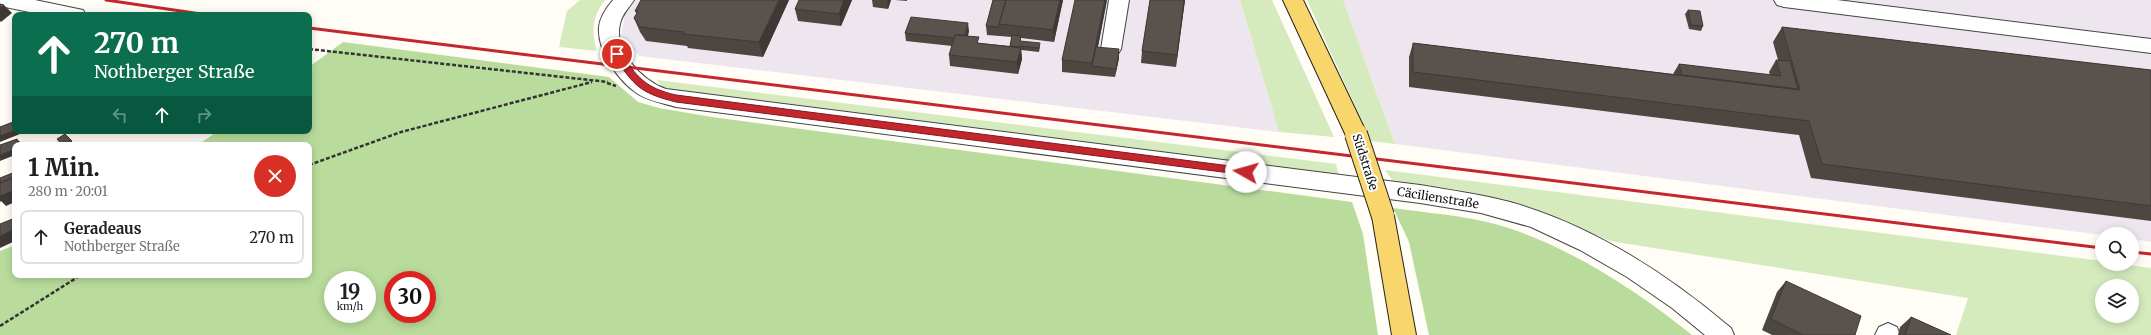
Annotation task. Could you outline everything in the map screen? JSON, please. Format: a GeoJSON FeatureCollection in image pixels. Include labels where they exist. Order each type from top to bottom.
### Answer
{"type":"FeatureCollection","features":[{"type":"Feature","properties":{"kind":"main road","name":"Südstraße"},"geometry":{"type":"LineString","coordinates":[[1293,0],[1356,134],[1383,216],[1394,271],[1404,335]]}},
{"type":"Feature","properties":{"kind":"street"},"geometry":{"type":"LineString","coordinates":[[3,0],[61,12]]}},
{"type":"Feature","properties":{"kind":"street","name":"Cäcilienstraße"},"geometry":{"type":"LineString","coordinates":[[624,0],[616,11],[609,26],[609,42],[625,80],[658,94],[676,99],[1420,194],[1474,203],[1538,220],[1601,250],[1650,279],[1696,312],[1722,335]]}},
{"type":"Feature","properties":{"kind":"street"},"geometry":{"type":"LineString","coordinates":[[1111,49],[1119,0]]}},
{"type":"Feature","properties":{"kind":"street"},"geometry":{"type":"LineString","coordinates":[[1784,0],[2151,46]]}},
{"type":"Feature","properties":{"kind":"path"},"geometry":{"type":"LineString","coordinates":[[312,49],[594,82],[607,83],[625,80]]}},
{"type":"Feature","properties":{"kind":"path"},"geometry":{"type":"LineString","coordinates":[[607,83],[625,80]]}},
{"type":"Feature","properties":{"kind":"path"},"geometry":{"type":"LineString","coordinates":[[312,164],[401,132],[594,82]]}},
{"type":"Feature","properties":{"kind":"path"},"geometry":{"type":"LineString","coordinates":[[0,326],[10,322],[76,278]]}},
{"type":"Feature","properties":{"kind":"shaded area"},"geometry":{"type":"Polygon","coordinates":[[[636,0],[1240,0],[1279,132],[639,56],[621,36],[625,14],[636,0]]]}},
{"type":"Feature","properties":{"kind":"shaded area"},"geometry":{"type":"Polygon","coordinates":[[[1343,0],[2151,0],[2151,242],[2139,240],[2139,227],[2095,227],[2095,234],[1395,144],[1343,0]]]}},
{"type":"Feature","properties":{"kind":"green space"},"geometry":{"type":"Polygon","coordinates":[[[580,0],[605,0],[597,12],[594,24],[593,31],[597,51],[559,47],[567,11],[580,0]]]}},
{"type":"Feature","properties":{"kind":"green space"},"geometry":{"type":"Polygon","coordinates":[[[1240,0],[1272,0],[1334,137],[1279,132],[1240,0]]]}},
{"type":"Feature","properties":{"kind":"green space"},"geometry":{"type":"Polygon","coordinates":[[[1307,0],[1343,0],[1395,144],[1371,141],[1307,0]]]}},
{"type":"Feature","properties":{"kind":"green space"},"geometry":{"type":"Polygon","coordinates":[[[343,42],[609,77],[638,102],[659,108],[712,117],[1352,202],[1363,234],[1378,335],[0,335],[0,251],[12,246],[12,278],[312,278],[312,142],[202,142],[214,134],[312,134],[312,65],[343,42]]]}},
{"type":"Feature","properties":{"kind":"green space"},"geometry":{"type":"Polygon","coordinates":[[[657,80],[1336,164],[1339,177],[665,90],[657,80]]]}},
{"type":"Feature","properties":{"kind":"green space"},"geometry":{"type":"Polygon","coordinates":[[[1385,170],[2095,260],[2095,271],[2139,271],[2139,266],[2151,268],[2151,335],[1956,335],[1968,298],[1610,241],[1535,209],[1471,192],[1392,180],[1385,170]]]}},
{"type":"Feature","properties":{"kind":"green space"},"geometry":{"type":"Polygon","coordinates":[[[1393,208],[1457,216],[1482,221],[1520,232],[1546,243],[1573,255],[1624,285],[1671,318],[1692,335],[1429,335],[1409,242],[1393,208]]]}},
{"type":"Feature","properties":{"kind":"building"},"geometry":{"type":"Polygon","coordinates":[[[641,0],[779,0],[759,42],[683,34],[684,32],[640,27],[634,18],[638,11],[635,11],[641,0]]]}},
{"type":"Feature","properties":{"kind":"building"},"geometry":{"type":"Polygon","coordinates":[[[799,0],[844,0],[839,14],[795,9],[799,0]]]}},
{"type":"Feature","properties":{"kind":"building"},"geometry":{"type":"Polygon","coordinates":[[[993,0],[1006,0],[999,27],[986,26],[993,0]]]}},
{"type":"Feature","properties":{"kind":"building"},"geometry":{"type":"Polygon","coordinates":[[[1006,0],[1060,0],[1053,30],[999,24],[1006,0]]]}},
{"type":"Feature","properties":{"kind":"building"},"geometry":{"type":"Polygon","coordinates":[[[1075,0],[1105,0],[1092,63],[1062,60],[1075,0]]]}},
{"type":"Feature","properties":{"kind":"building"},"geometry":{"type":"Polygon","coordinates":[[[1150,0],[1184,0],[1177,55],[1142,51],[1150,0]]]}},
{"type":"Feature","properties":{"kind":"building"},"geometry":{"type":"Polygon","coordinates":[[[1688,10],[1700,11],[1703,26],[1691,25],[1688,10]]]}},
{"type":"Feature","properties":{"kind":"building"},"geometry":{"type":"Polygon","coordinates":[[[911,17],[968,23],[965,35],[955,35],[954,38],[905,33],[911,17]]]}},
{"type":"Feature","properties":{"kind":"building"},"geometry":{"type":"Polygon","coordinates":[[[1782,27],[2151,70],[2151,206],[1822,164],[1809,121],[1413,72],[1413,43],[1800,90],[1782,27]]]}},
{"type":"Feature","properties":{"kind":"building"},"geometry":{"type":"Polygon","coordinates":[[[955,35],[979,37],[977,43],[1021,48],[1017,62],[949,55],[955,35]]]}},
{"type":"Feature","properties":{"kind":"building"},"geometry":{"type":"Polygon","coordinates":[[[1012,35],[1021,36],[1020,41],[1040,43],[1039,48],[1010,46],[1012,35]]]}},
{"type":"Feature","properties":{"kind":"building"},"geometry":{"type":"Polygon","coordinates":[[[1096,47],[1119,49],[1116,69],[1092,66],[1096,47]]]}},
{"type":"Feature","properties":{"kind":"building"},"geometry":{"type":"Polygon","coordinates":[[[1776,60],[1790,61],[1798,89],[1682,75],[1679,64],[1781,76],[1776,60]]]}},
{"type":"Feature","properties":{"kind":"building"},"geometry":{"type":"Polygon","coordinates":[[[12,122],[12,131],[0,136],[0,127],[12,122]]]}},
{"type":"Feature","properties":{"kind":"building"},"geometry":{"type":"Polygon","coordinates":[[[65,134],[72,141],[60,142],[57,139],[65,134]]]}},
{"type":"Feature","properties":{"kind":"building"},"geometry":{"type":"Polygon","coordinates":[[[17,139],[18,142],[12,142],[12,150],[0,155],[0,145],[17,139]]]}},
{"type":"Feature","properties":{"kind":"building"},"geometry":{"type":"Polygon","coordinates":[[[12,173],[12,178],[0,183],[0,178],[12,173]]]}},
{"type":"Feature","properties":{"kind":"building"},"geometry":{"type":"Polygon","coordinates":[[[12,178],[12,191],[0,196],[0,183],[12,178]]]}},
{"type":"Feature","properties":{"kind":"building"},"geometry":{"type":"Polygon","coordinates":[[[12,219],[12,230],[0,236],[0,224],[12,219]]]}},
{"type":"Feature","properties":{"kind":"building"},"geometry":{"type":"Polygon","coordinates":[[[1786,281],[1861,316],[1855,335],[1803,335],[1771,319],[1786,281]]]}},
{"type":"Feature","properties":{"kind":"building"},"geometry":{"type":"Polygon","coordinates":[[[1911,317],[1951,335],[1905,335],[1911,317]]]}},
{"type":"Feature","properties":{"kind":"railway"},"geometry":{"type":"LineString","coordinates":[[106,0],[188,12]]}},
{"type":"Feature","properties":{"kind":"railway"},"geometry":{"type":"LineString","coordinates":[[312,28],[2095,247]]}},
{"type":"Feature","properties":{"kind":"railway"},"geometry":{"type":"LineString","coordinates":[[2139,253],[2151,254]]}},
{"type":"Feature","properties":{"kind":"route"},"geometry":{"type":"LineString","coordinates":[[617,54],[628,72],[642,86],[658,94],[676,99],[1246,172]]}}]}
